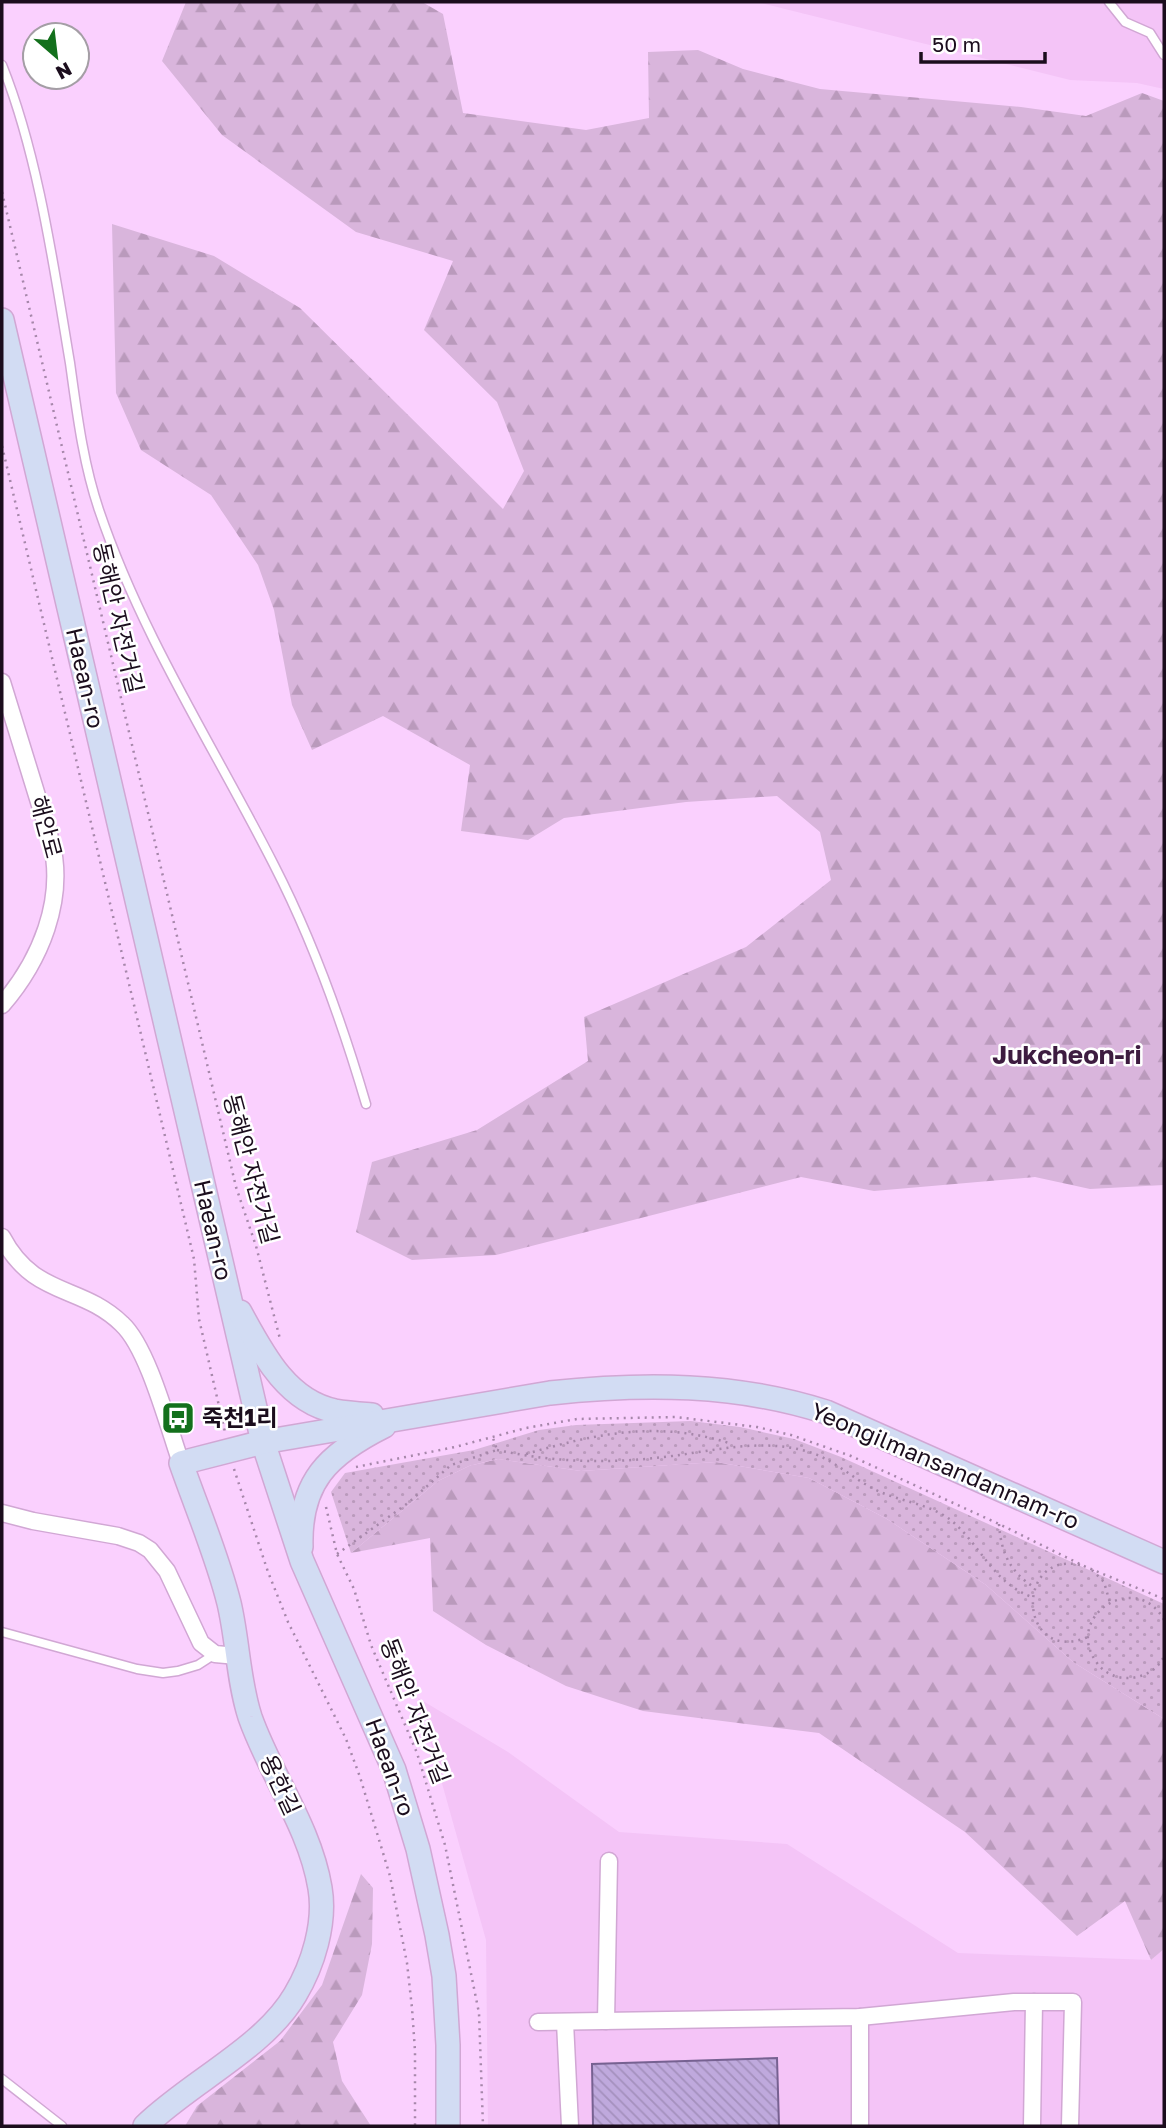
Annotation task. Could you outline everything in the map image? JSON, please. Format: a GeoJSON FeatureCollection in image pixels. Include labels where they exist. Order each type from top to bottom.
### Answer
{"type":"FeatureCollection","features":[{"type":"Feature","properties":{"kind":"street","name":"Haean-ro"},"geometry":{"type":"LineString","coordinates":[[2,320],[263,1442],[302,1561],[394,1770],[418,1849],[444,1976],[448,2045],[448,2126]]}},
{"type":"Feature","properties":{"kind":"street","name":"해안로"},"geometry":{"type":"LineString","coordinates":[[2,682],[57,866],[48,922],[36,957],[18,987],[2,1005]]}},
{"type":"Feature","properties":{"kind":"street"},"geometry":{"type":"LineString","coordinates":[[2,1237],[13,1255],[35,1277],[96,1306],[122,1323],[131,1334],[145,1360],[181,1462],[263,1442]]}},
{"type":"Feature","properties":{"kind":"street"},"geometry":{"type":"LineString","coordinates":[[226,1285],[264,1354],[296,1393],[313,1404],[333,1411],[400,1418]]}},
{"type":"Feature","properties":{"kind":"street","name":"Yeongilmansandannam-ro"},"geometry":{"type":"LineString","coordinates":[[263,1442],[592,1388],[660,1386],[768,1396],[816,1409],[858,1425],[1164,1562]]}},
{"type":"Feature","properties":{"kind":"street"},"geometry":{"type":"LineString","coordinates":[[302,1561],[301,1530],[304,1506],[310,1488],[320,1473],[329,1461],[344,1450],[400,1418]]}},
{"type":"Feature","properties":{"kind":"street","name":"용한길"},"geometry":{"type":"LineString","coordinates":[[145,2126],[174,2100],[255,2040],[285,2010],[304,1977],[320,1921],[320,1889],[316,1871],[298,1823],[257,1735],[243,1692],[226,1655],[234,1625],[224,1583],[181,1462]]}},
{"type":"Feature","properties":{"kind":"street"},"geometry":{"type":"LineString","coordinates":[[2,1513],[118,1536],[149,1550],[167,1572],[201,1643],[226,1655]]}},
{"type":"Feature","properties":{"kind":"street"},"geometry":{"type":"LineString","coordinates":[[606,2021],[609,1861]]}},
{"type":"Feature","properties":{"kind":"street"},"geometry":{"type":"LineString","coordinates":[[1032,2126],[1034,2002]]}},
{"type":"Feature","properties":{"kind":"street"},"geometry":{"type":"LineString","coordinates":[[538,2022],[860,2017],[1034,2002],[1073,2002],[1070,2126]]}},
{"type":"Feature","properties":{"kind":"street"},"geometry":{"type":"LineString","coordinates":[[860,2017],[860,2126]]}},
{"type":"Feature","properties":{"kind":"street"},"geometry":{"type":"LineString","coordinates":[[565,2022],[569,2126]]}},
{"type":"Feature","properties":{"kind":"lane"},"geometry":{"type":"LineString","coordinates":[[1109,2],[1125,22],[1150,33],[1164,55]]}},
{"type":"Feature","properties":{"kind":"lane"},"geometry":{"type":"LineString","coordinates":[[2,65],[19,114],[44,218],[86,466],[100,511],[156,645],[275,866],[329,990],[366,1104]]}},
{"type":"Feature","properties":{"kind":"lane"},"geometry":{"type":"LineString","coordinates":[[2,1632],[137,1669],[163,1673],[178,1671],[226,1655]]}},
{"type":"Feature","properties":{"kind":"lane"},"geometry":{"type":"LineString","coordinates":[[2,2079],[62,2126]]}},
{"type":"Feature","properties":{"kind":"path","name":"동해안 자전거길"},"geometry":{"type":"LineString","coordinates":[[2,192],[236,1187],[256,1246],[282,1349]]}},
{"type":"Feature","properties":{"kind":"path"},"geometry":{"type":"LineString","coordinates":[[354,1467],[577,1419],[676,1417],[757,1427],[834,1449],[1086,1567],[1164,1599]]}},
{"type":"Feature","properties":{"kind":"path"},"geometry":{"type":"LineString","coordinates":[[523,1455],[594,1436],[630,1431],[692,1434],[736,1446]]}},
{"type":"Feature","properties":{"kind":"path"},"geometry":{"type":"LineString","coordinates":[[493,1438],[497,1450]]}},
{"type":"Feature","properties":{"kind":"path"},"geometry":{"type":"LineString","coordinates":[[337,1554],[408,1503],[451,1465],[497,1450],[570,1462],[602,1463],[736,1446],[766,1446],[809,1452],[824,1458],[874,1489],[934,1510],[950,1519],[1008,1585],[1032,1597]]}},
{"type":"Feature","properties":{"kind":"path","name":"동해안 자전거길"},"geometry":{"type":"LineString","coordinates":[[320,1473],[328,1480],[324,1498],[337,1554],[354,1589],[371,1645],[417,1753],[445,1845],[479,2013],[483,2126]]}},
{"type":"Feature","properties":{"kind":"path"},"geometry":{"type":"LineString","coordinates":[[999,1524],[1000,1542],[1006,1559],[1014,1571],[1035,1588]]}},
{"type":"Feature","properties":{"kind":"path"},"geometry":{"type":"LineString","coordinates":[[1088,1637],[1065,1642],[1042,1630],[1031,1606],[1035,1588],[1048,1571],[1060,1565],[1073,1564],[1086,1567],[1097,1574],[1104,1582],[1110,1603]]}},
{"type":"Feature","properties":{"kind":"path"},"geometry":{"type":"LineString","coordinates":[[1164,1620],[1151,1605],[1140,1599],[1127,1598],[1110,1603],[1094,1616],[1088,1637],[1092,1657],[1101,1668],[1126,1679],[1140,1677],[1152,1671],[1163,1662],[1164,1656]]}},
{"type":"Feature","properties":{"kind":"shaded area"},"geometry":{"type":"Polygon","coordinates":[[[757,2],[1164,2],[1164,89],[1137,83],[1070,80],[757,2]]]}},
{"type":"Feature","properties":{"kind":"shaded area"},"geometry":{"type":"Polygon","coordinates":[[[418,1698],[508,1752],[619,1832],[787,1844],[958,1953],[1151,1960],[1164,1949],[1164,2126],[488,2126],[486,1940],[418,1698]]]}},
{"type":"Feature","properties":{"kind":"green space"},"geometry":{"type":"Polygon","coordinates":[[[186,2],[422,2],[443,14],[463,113],[586,130],[649,118],[648,52],[698,50],[743,69],[820,89],[1021,107],[1086,116],[1142,93],[1164,101],[1164,1185],[1090,1189],[1035,1177],[874,1191],[801,1177],[496,1255],[412,1260],[356,1232],[372,1162],[477,1130],[588,1061],[584,1017],[746,947],[831,880],[820,832],[777,796],[686,802],[564,818],[528,840],[461,831],[470,765],[383,716],[312,750],[292,705],[274,610],[258,565],[211,495],[141,450],[116,393],[112,224],[214,256],[300,308],[503,509],[524,471],[497,402],[424,330],[453,261],[356,232],[222,135],[162,61],[186,2]]]}},
{"type":"Feature","properties":{"kind":"green space"},"geometry":{"type":"Polygon","coordinates":[[[691,1421],[740,1427],[794,1439],[841,1457],[1164,1604],[1164,1719],[1073,1662],[986,1585],[887,1519],[809,1478],[716,1462],[581,1471],[497,1459],[469,1466],[438,1481],[351,1553],[331,1492],[345,1473],[474,1450],[539,1430],[576,1425],[691,1421]]]}},
{"type":"Feature","properties":{"kind":"green space"},"geometry":{"type":"Polygon","coordinates":[[[498,1459],[581,1471],[716,1462],[809,1478],[887,1519],[986,1585],[1073,1662],[1164,1719],[1164,1949],[1151,1960],[1125,1901],[1077,1936],[965,1832],[819,1733],[643,1711],[566,1686],[486,1645],[433,1611],[430,1538],[351,1553],[438,1481],[469,1466],[498,1459]]]}},
{"type":"Feature","properties":{"kind":"green space"},"geometry":{"type":"Polygon","coordinates":[[[361,1874],[373,1888],[372,1944],[362,1995],[333,2042],[342,2081],[371,2126],[185,2126],[197,2106],[280,2041],[322,1985],[361,1874]]]}},
{"type":"Feature","properties":{"kind":"building"},"geometry":{"type":"Polygon","coordinates":[[[777,2058],[779,2126],[593,2126],[592,2064],[777,2058]]]}},
{"type":"Feature","properties":{"kind":"place","name":"죽천1리"},"geometry":{"type":"Point","coordinates":[178,1418]}},
{"type":"Feature","properties":{"kind":"district","name":"Jukcheon-ri"},"geometry":{"type":"Point","coordinates":[1067,1055]}}]}
